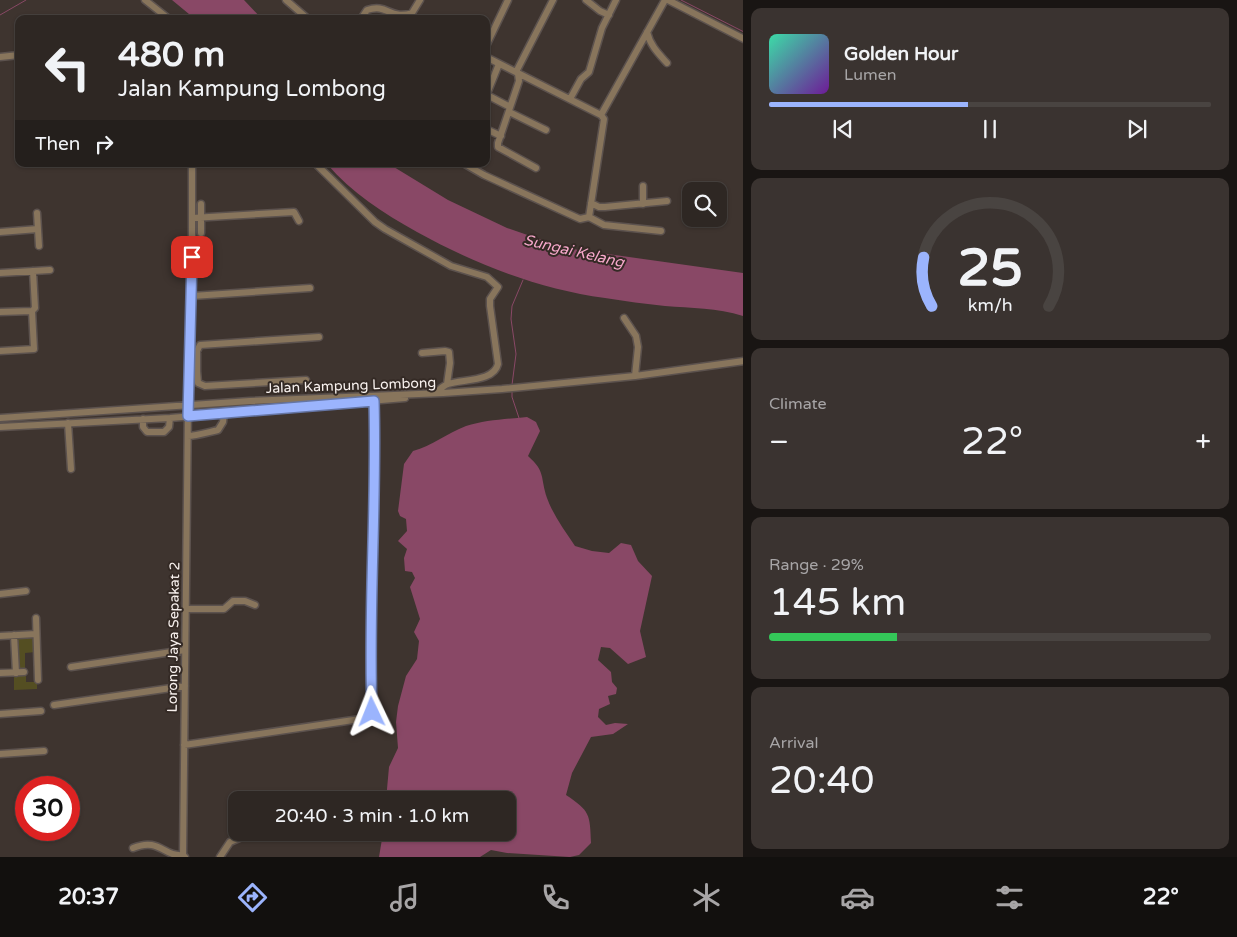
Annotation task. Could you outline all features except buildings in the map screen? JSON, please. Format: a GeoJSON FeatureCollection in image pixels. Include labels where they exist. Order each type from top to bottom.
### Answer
{"type":"FeatureCollection","features":[{"type":"Feature","properties":{"kind":"street"},"geometry":{"type":"LineString","coordinates":[[145,0],[164,15]]}},
{"type":"Feature","properties":{"kind":"street"},"geometry":{"type":"LineString","coordinates":[[286,0],[303,15]]}},
{"type":"Feature","properties":{"kind":"street"},"geometry":{"type":"LineString","coordinates":[[413,15],[420,0]]}},
{"type":"Feature","properties":{"kind":"street"},"geometry":{"type":"LineString","coordinates":[[490,38],[508,0]]}},
{"type":"Feature","properties":{"kind":"street"},"geometry":{"type":"LineString","coordinates":[[536,168],[500,149],[498,143],[519,80],[517,73],[553,0]]}},
{"type":"Feature","properties":{"kind":"street"},"geometry":{"type":"LineString","coordinates":[[586,0],[600,11],[609,15]]}},
{"type":"Feature","properties":{"kind":"street"},"geometry":{"type":"LineString","coordinates":[[570,99],[581,78],[589,72],[602,28],[616,0]]}},
{"type":"Feature","properties":{"kind":"street"},"geometry":{"type":"LineString","coordinates":[[601,115],[666,0],[682,3],[743,39]]}},
{"type":"Feature","properties":{"kind":"street"},"geometry":{"type":"LineString","coordinates":[[364,15],[367,10],[378,7],[395,15]]}},
{"type":"Feature","properties":{"kind":"street"},"geometry":{"type":"LineString","coordinates":[[647,32],[649,41],[656,52],[667,63]]}},
{"type":"Feature","properties":{"kind":"street"},"geometry":{"type":"LineString","coordinates":[[0,57],[15,56]]}},
{"type":"Feature","properties":{"kind":"street"},"geometry":{"type":"LineString","coordinates":[[490,59],[601,115],[604,119],[589,217]]}},
{"type":"Feature","properties":{"kind":"street"},"geometry":{"type":"LineString","coordinates":[[490,87],[500,64]]}},
{"type":"Feature","properties":{"kind":"street"},"geometry":{"type":"LineString","coordinates":[[490,98],[546,130]]}},
{"type":"Feature","properties":{"kind":"street"},"geometry":{"type":"LineString","coordinates":[[490,131],[501,136]]}},
{"type":"Feature","properties":{"kind":"street","name":"Lorong Jaya Sepakat 2"},"geometry":{"type":"LineString","coordinates":[[184,856],[192,167]]}},
{"type":"Feature","properties":{"kind":"street"},"geometry":{"type":"LineString","coordinates":[[319,167],[375,222],[385,229],[451,266],[487,277],[498,287],[490,299],[498,364],[497,370],[493,374],[469,381],[447,384],[434,393]]}},
{"type":"Feature","properties":{"kind":"street"},"geometry":{"type":"LineString","coordinates":[[469,167],[580,218],[589,217],[604,225],[661,231]]}},
{"type":"Feature","properties":{"kind":"street"},"geometry":{"type":"LineString","coordinates":[[643,186],[643,204]]}},
{"type":"Feature","properties":{"kind":"street"},"geometry":{"type":"LineString","coordinates":[[591,203],[599,207],[667,201]]}},
{"type":"Feature","properties":{"kind":"street"},"geometry":{"type":"LineString","coordinates":[[200,204],[200,233]]}},
{"type":"Feature","properties":{"kind":"street"},"geometry":{"type":"LineString","coordinates":[[192,218],[294,212],[299,221]]}},
{"type":"Feature","properties":{"kind":"street"},"geometry":{"type":"LineString","coordinates":[[37,213],[38,246]]}},
{"type":"Feature","properties":{"kind":"street"},"geometry":{"type":"LineString","coordinates":[[0,232],[38,229]]}},
{"type":"Feature","properties":{"kind":"street"},"geometry":{"type":"LineString","coordinates":[[0,273],[50,270]]}},
{"type":"Feature","properties":{"kind":"street"},"geometry":{"type":"LineString","coordinates":[[0,351],[34,349],[32,310],[35,308],[33,271]]}},
{"type":"Feature","properties":{"kind":"street"},"geometry":{"type":"LineString","coordinates":[[192,296],[310,288]]}},
{"type":"Feature","properties":{"kind":"street"},"geometry":{"type":"LineString","coordinates":[[0,312],[32,310]]}},
{"type":"Feature","properties":{"kind":"street"},"geometry":{"type":"LineString","coordinates":[[624,318],[636,336],[638,347],[635,376]]}},
{"type":"Feature","properties":{"kind":"street"},"geometry":{"type":"LineString","coordinates":[[306,380],[205,386],[198,383],[197,351],[200,344],[319,337]]}},
{"type":"Feature","properties":{"kind":"street"},"geometry":{"type":"LineString","coordinates":[[422,353],[449,352],[450,362],[447,384]]}},
{"type":"Feature","properties":{"kind":"street"},"geometry":{"type":"LineString","coordinates":[[443,393],[635,376],[743,360]]}},
{"type":"Feature","properties":{"kind":"street"},"geometry":{"type":"LineString","coordinates":[[189,371],[197,371]]}},
{"type":"Feature","properties":{"kind":"street","name":"Jalan Kampung Lombong"},"geometry":{"type":"LineString","coordinates":[[0,418],[188,405],[374,399],[428,396],[443,393]]}},
{"type":"Feature","properties":{"kind":"street","name":"Jalan Kampung Lombong"},"geometry":{"type":"LineString","coordinates":[[0,427],[170,418],[443,393]]}},
{"type":"Feature","properties":{"kind":"street"},"geometry":{"type":"LineString","coordinates":[[184,745],[371,716],[374,399]]}},
{"type":"Feature","properties":{"kind":"street"},"geometry":{"type":"LineString","coordinates":[[188,436],[196,436],[201,433],[218,430],[224,422],[224,413]]}},
{"type":"Feature","properties":{"kind":"street"},"geometry":{"type":"LineString","coordinates":[[143,419],[143,427],[147,432],[164,432],[169,427],[170,418]]}},
{"type":"Feature","properties":{"kind":"street"},"geometry":{"type":"LineString","coordinates":[[68,423],[71,469]]}},
{"type":"Feature","properties":{"kind":"street"},"geometry":{"type":"LineString","coordinates":[[0,594],[26,591]]}},
{"type":"Feature","properties":{"kind":"street"},"geometry":{"type":"LineString","coordinates":[[186,609],[224,609],[233,601],[245,601],[255,605]]}},
{"type":"Feature","properties":{"kind":"street"},"geometry":{"type":"LineString","coordinates":[[36,618],[38,680]]}},
{"type":"Feature","properties":{"kind":"street"},"geometry":{"type":"LineString","coordinates":[[0,636],[36,634]]}},
{"type":"Feature","properties":{"kind":"street"},"geometry":{"type":"LineString","coordinates":[[14,635],[16,672]]}},
{"type":"Feature","properties":{"kind":"street"},"geometry":{"type":"LineString","coordinates":[[71,667],[185,650]]}},
{"type":"Feature","properties":{"kind":"street"},"geometry":{"type":"LineString","coordinates":[[0,674],[24,672]]}},
{"type":"Feature","properties":{"kind":"street"},"geometry":{"type":"LineString","coordinates":[[54,705],[185,686]]}},
{"type":"Feature","properties":{"kind":"street"},"geometry":{"type":"LineString","coordinates":[[0,714],[41,711]]}},
{"type":"Feature","properties":{"kind":"street"},"geometry":{"type":"LineString","coordinates":[[0,754],[44,751]]}},
{"type":"Feature","properties":{"kind":"street"},"geometry":{"type":"LineString","coordinates":[[220,857],[232,841]]}},
{"type":"Feature","properties":{"kind":"street"},"geometry":{"type":"LineString","coordinates":[[133,848],[140,845],[156,845],[171,854],[184,856]]}},
{"type":"Feature","properties":{"kind":"shaded area"},"geometry":{"type":"Polygon","coordinates":[[[35,637],[36,652],[25,653],[25,668],[18,668],[16,638],[35,637]]]}},
{"type":"Feature","properties":{"kind":"shaded area"},"geometry":{"type":"Polygon","coordinates":[[[26,675],[26,682],[37,682],[37,689],[14,690],[14,676],[26,675]]]}},
{"type":"Feature","properties":{"kind":"water"},"geometry":{"type":"Polygon","coordinates":[[[172,0],[244,0],[258,15],[190,15],[172,0]]]}},
{"type":"Feature","properties":{"kind":"water","name":"Sungai Kelang"},"geometry":{"type":"Polygon","coordinates":[[[330,167],[394,167],[448,200],[507,228],[565,248],[743,273],[743,316],[714,310],[650,304],[580,294],[531,282],[508,274],[461,255],[417,232],[369,202],[330,167]]]}},
{"type":"Feature","properties":{"kind":"water"},"geometry":{"type":"Polygon","coordinates":[[[527,417],[536,422],[540,431],[528,456],[538,466],[550,504],[575,546],[609,553],[621,543],[631,545],[638,561],[652,576],[640,631],[646,657],[628,664],[610,648],[601,647],[598,660],[611,672],[612,682],[617,688],[616,694],[608,696],[610,704],[599,709],[598,717],[606,725],[615,723],[628,724],[613,734],[591,737],[572,773],[566,795],[584,810],[589,819],[590,826],[591,843],[579,855],[570,857],[507,853],[491,850],[480,857],[379,857],[382,841],[516,841],[516,791],[387,791],[389,767],[398,748],[396,722],[398,706],[406,676],[417,659],[419,641],[414,632],[420,619],[410,587],[415,578],[412,572],[405,571],[404,558],[407,549],[398,541],[407,531],[406,519],[400,516],[398,511],[404,464],[413,451],[466,426],[488,421],[527,417]]]}},
{"type":"Feature","properties":{"kind":"waterway"},"geometry":{"type":"LineString","coordinates":[[0,15],[26,0]]}},
{"type":"Feature","properties":{"kind":"waterway"},"geometry":{"type":"LineString","coordinates":[[681,0],[743,31]]}},
{"type":"Feature","properties":{"kind":"waterway"},"geometry":{"type":"LineString","coordinates":[[512,385],[516,354],[511,319],[512,306],[523,280]]}},
{"type":"Feature","properties":{"kind":"waterway"},"geometry":{"type":"LineString","coordinates":[[512,389],[512,397],[519,418]]}},
{"type":"Feature","properties":{"kind":"route"},"geometry":{"type":"LineString","coordinates":[[192,257],[188,416],[374,401],[372,712]]}}]}
